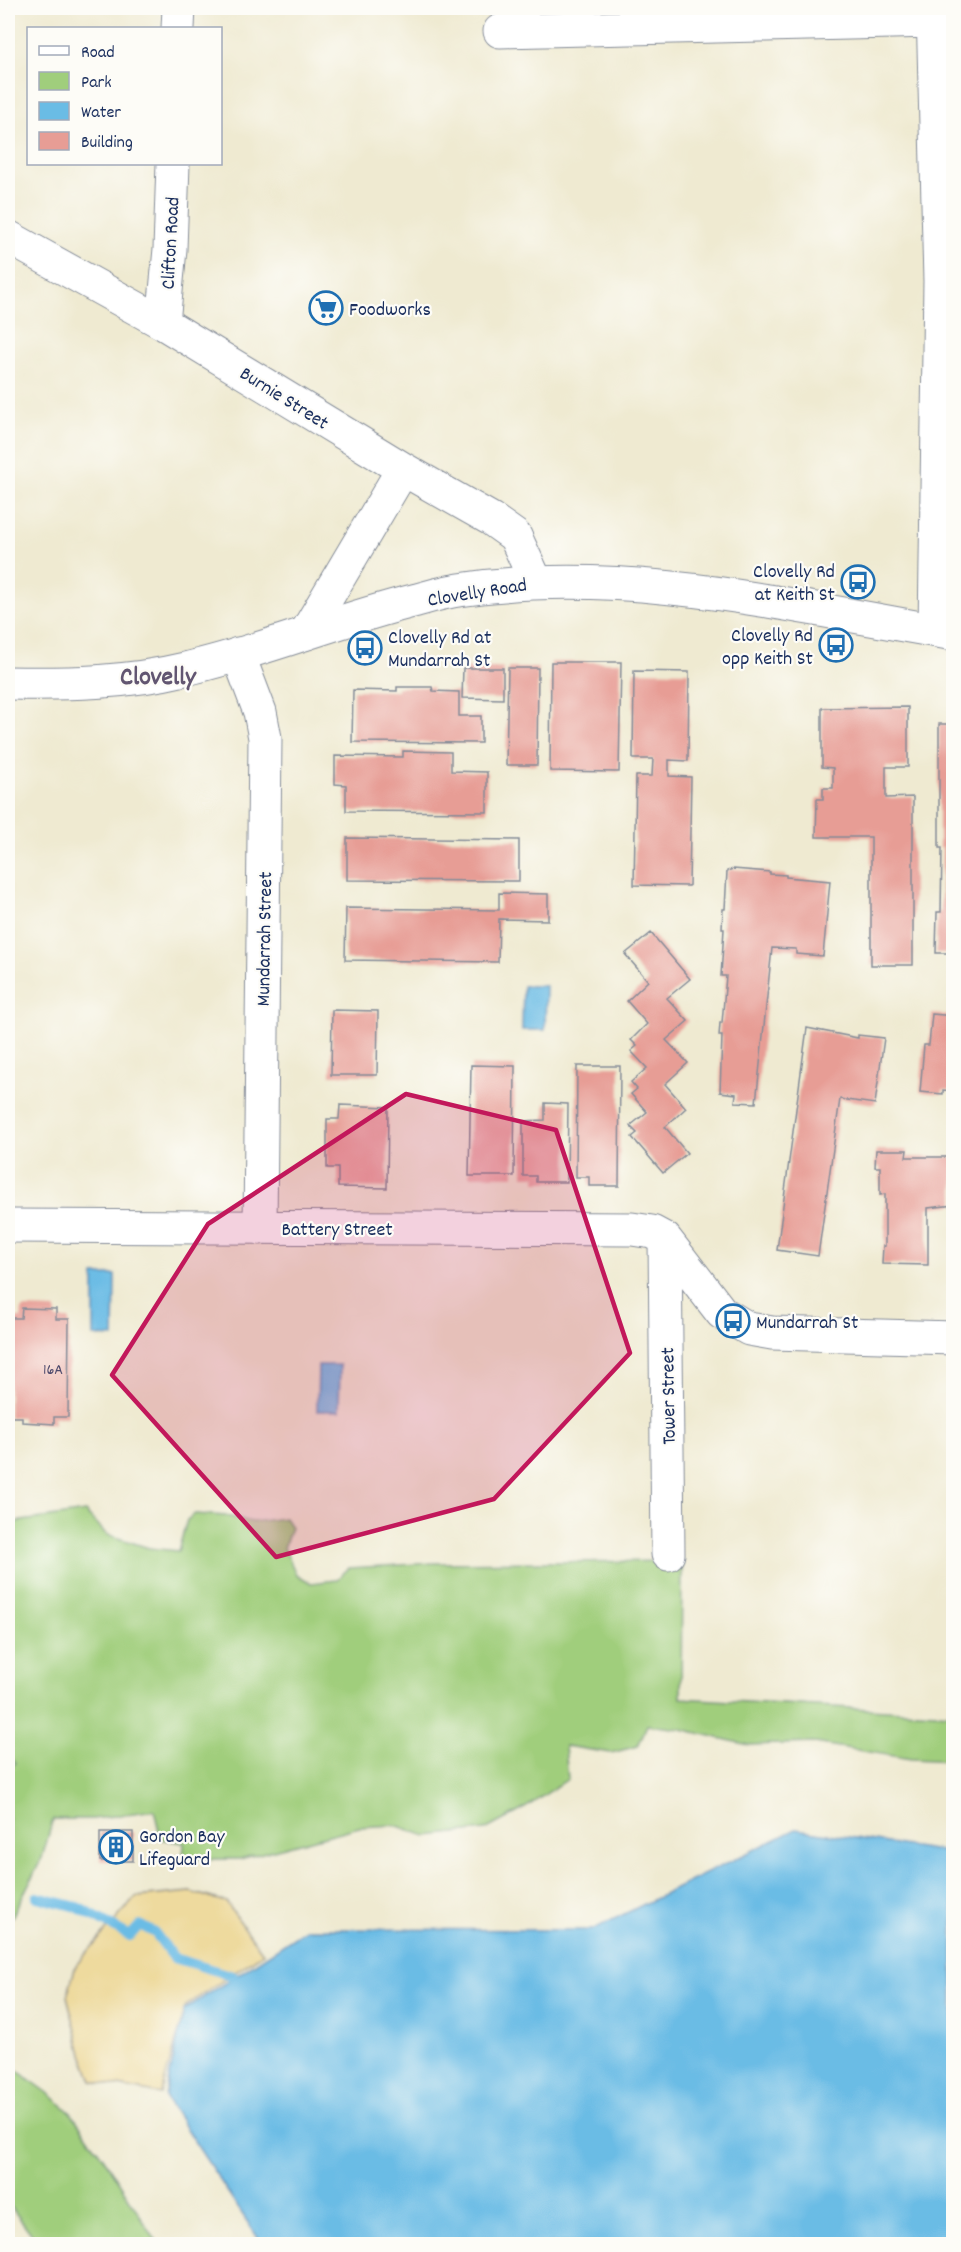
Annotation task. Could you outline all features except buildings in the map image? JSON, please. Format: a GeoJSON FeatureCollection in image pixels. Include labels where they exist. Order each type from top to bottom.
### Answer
{"type":"FeatureCollection","features":[{"type":"Feature","properties":{"kind":"street"},"geometry":{"type":"LineString","coordinates":[[178,27],[179,8]]}},
{"type":"Feature","properties":{"kind":"street"},"geometry":{"type":"LineString","coordinates":[[500,31],[934,14],[944,632]]}},
{"type":"Feature","properties":{"kind":"street","name":"Clifton Road"},"geometry":{"type":"LineString","coordinates":[[164,322],[170,249],[173,165]]}},
{"type":"Feature","properties":{"kind":"street","name":"Burnie Street"},"geometry":{"type":"LineString","coordinates":[[8,237],[164,322],[403,469],[490,519],[515,536],[536,582]]}},
{"type":"Feature","properties":{"kind":"street"},"geometry":{"type":"LineString","coordinates":[[306,633],[403,469]]}},
{"type":"Feature","properties":{"kind":"street","name":"Clovelly Road"},"geometry":{"type":"LineString","coordinates":[[8,683],[82,684],[158,675],[238,654],[380,609],[458,590],[536,582],[674,587],[742,596],[944,632]]}},
{"type":"Feature","properties":{"kind":"street","name":"Mundarrah Street"},"geometry":{"type":"LineString","coordinates":[[238,654],[260,712],[265,738],[260,1228]]}},
{"type":"Feature","properties":{"kind":"street","name":"Battery Street"},"geometry":{"type":"LineString","coordinates":[[8,1226],[632,1229],[652,1232],[665,1239]]}},
{"type":"Feature","properties":{"kind":"street"},"geometry":{"type":"LineString","coordinates":[[665,1239],[722,1314],[749,1329],[772,1333],[954,1338]]}},
{"type":"Feature","properties":{"kind":"street","name":"Tower Street"},"geometry":{"type":"LineString","coordinates":[[665,1239],[668,1554]]}},
{"type":"Feature","properties":{"kind":"highlighted area"},"geometry":{"type":"Polygon","coordinates":[[[406,1094],[556,1130],[630,1353],[494,1499],[276,1557],[112,1375],[208,1224],[406,1094]]]}},
{"type":"Feature","properties":{"kind":"green space"},"geometry":{"type":"Polygon","coordinates":[[[85,1512],[106,1534],[149,1548],[178,1551],[187,1520],[195,1514],[227,1516],[252,1522],[285,1518],[291,1527],[284,1548],[296,1574],[311,1583],[336,1580],[349,1568],[434,1563],[682,1561],[681,1698],[953,1714],[953,1761],[911,1759],[815,1743],[748,1745],[681,1729],[647,1725],[638,1746],[611,1753],[565,1746],[568,1779],[522,1810],[485,1830],[426,1836],[395,1825],[359,1827],[240,1859],[183,1859],[184,1843],[161,1839],[154,1810],[93,1819],[53,1819],[42,1858],[8,1925],[8,1771],[15,1763],[8,1756],[8,1523],[85,1512]]]}},
{"type":"Feature","properties":{"kind":"green space"},"geometry":{"type":"Polygon","coordinates":[[[8,2018],[10,2019],[8,2046],[8,2018]]]}},
{"type":"Feature","properties":{"kind":"green space"},"geometry":{"type":"Polygon","coordinates":[[[8,2046],[15,2069],[71,2113],[105,2160],[158,2244],[39,2244],[8,2203],[8,2046]]]}},
{"type":"Feature","properties":{"kind":"sand"},"geometry":{"type":"Polygon","coordinates":[[[191,1892],[226,1902],[263,1953],[186,2006],[161,2094],[92,2081],[82,2054],[67,1996],[76,1965],[136,1897],[191,1892]]]}},
{"type":"Feature","properties":{"kind":"water"},"geometry":{"type":"Polygon","coordinates":[[[523,986],[546,986],[545,1030],[522,1030],[523,986]]]}},
{"type":"Feature","properties":{"kind":"water"},"geometry":{"type":"Polygon","coordinates":[[[94,1275],[115,1275],[114,1337],[94,1336],[94,1275]]]}},
{"type":"Feature","properties":{"kind":"water"},"geometry":{"type":"Polygon","coordinates":[[[318,1365],[340,1365],[339,1411],[317,1411],[318,1365]]]}},
{"type":"Feature","properties":{"kind":"water"},"geometry":{"type":"Polygon","coordinates":[[[796,1829],[953,1853],[953,2244],[262,2244],[165,2097],[184,2010],[307,1929],[592,1930],[796,1829]]]}},
{"type":"Feature","properties":{"kind":"waterway"},"geometry":{"type":"LineString","coordinates":[[37,1897],[77,1907],[130,1936],[140,1925],[155,1933],[174,1958],[233,1976]]}},
{"type":"Feature","properties":{"kind":"place","name":"Foodworks"},"geometry":{"type":"Point","coordinates":[326,308]}},
{"type":"Feature","properties":{"kind":"place","name":"Clovelly Rd at Keith St"},"geometry":{"type":"Point","coordinates":[858,582]}},
{"type":"Feature","properties":{"kind":"place","name":"Clovelly Rd opp Keith St"},"geometry":{"type":"Point","coordinates":[836,645]}},
{"type":"Feature","properties":{"kind":"place","name":"Clovelly Rd at Mundarrah St"},"geometry":{"type":"Point","coordinates":[365,648]}},
{"type":"Feature","properties":{"kind":"place","name":"Mundarrah St"},"geometry":{"type":"Point","coordinates":[733,1321]}},
{"type":"Feature","properties":{"kind":"place","name":"Gordon Bay Lifeguard"},"geometry":{"type":"Point","coordinates":[116,1847]}},
{"type":"Feature","properties":{"kind":"district","name":"Clovelly"},"geometry":{"type":"Point","coordinates":[158,675]}}]}
